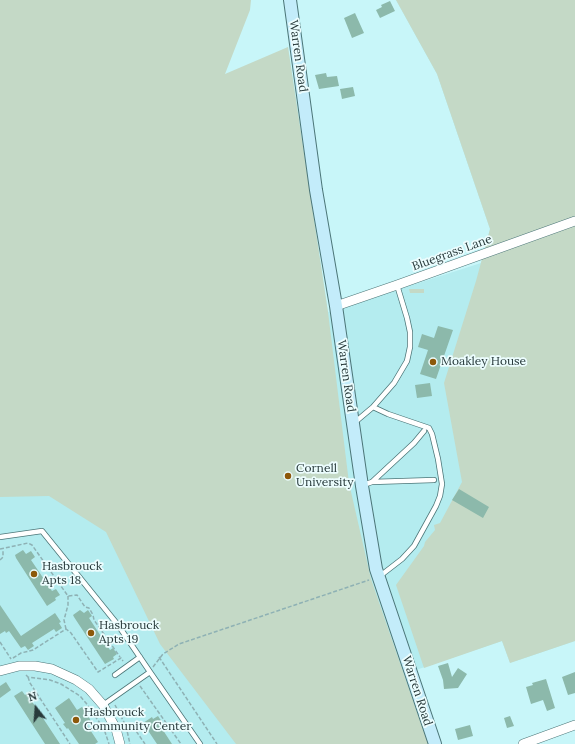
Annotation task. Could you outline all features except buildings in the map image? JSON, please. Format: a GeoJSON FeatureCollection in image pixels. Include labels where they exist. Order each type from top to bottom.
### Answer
{"type":"FeatureCollection","features":[{"type":"Feature","properties":{"kind":"street","name":"Warren Road"},"geometry":{"type":"LineString","coordinates":[[290,0],[316,190],[336,306],[353,424],[367,484],[376,570],[435,744]]}},
{"type":"Feature","properties":{"kind":"street","name":"Bluegrass Lane"},"geometry":{"type":"LineString","coordinates":[[336,306],[575,221]]}},
{"type":"Feature","properties":{"kind":"street"},"geometry":{"type":"LineString","coordinates":[[0,671],[27,666],[52,669],[68,675],[89,689],[103,705],[116,729],[120,744]]}},
{"type":"Feature","properties":{"kind":"street"},"geometry":{"type":"LineString","coordinates":[[523,744],[575,725]]}},
{"type":"Feature","properties":{"kind":"lane"},"geometry":{"type":"LineString","coordinates":[[353,424],[373,407],[394,383],[407,361],[410,347],[410,332],[397,285]]}},
{"type":"Feature","properties":{"kind":"lane"},"geometry":{"type":"LineString","coordinates":[[373,407],[388,414],[429,428],[432,434],[438,459],[442,484],[440,496],[436,506],[414,546],[402,559],[379,576]]}},
{"type":"Feature","properties":{"kind":"lane"},"geometry":{"type":"LineString","coordinates":[[367,484],[414,443],[424,431]]}},
{"type":"Feature","properties":{"kind":"lane"},"geometry":{"type":"LineString","coordinates":[[367,484],[434,480]]}},
{"type":"Feature","properties":{"kind":"lane"},"geometry":{"type":"LineString","coordinates":[[0,537],[42,531],[118,625],[200,744]]}},
{"type":"Feature","properties":{"kind":"lane"},"geometry":{"type":"LineString","coordinates":[[115,675],[140,657]]}},
{"type":"Feature","properties":{"kind":"lane"},"geometry":{"type":"LineString","coordinates":[[103,705],[150,672]]}},
{"type":"Feature","properties":{"kind":"path"},"geometry":{"type":"LineString","coordinates":[[0,549],[30,543],[68,596],[68,606],[64,620],[66,629],[71,633],[98,672],[120,658]]}},
{"type":"Feature","properties":{"kind":"path"},"geometry":{"type":"LineString","coordinates":[[0,560],[2,558],[3,548]]}},
{"type":"Feature","properties":{"kind":"path"},"geometry":{"type":"LineString","coordinates":[[150,672],[159,657],[179,644],[379,576]]}},
{"type":"Feature","properties":{"kind":"path"},"geometry":{"type":"LineString","coordinates":[[68,596],[77,595],[85,607],[89,608],[94,615],[94,620],[127,667]]}},
{"type":"Feature","properties":{"kind":"path"},"geometry":{"type":"LineString","coordinates":[[9,661],[21,653],[33,650],[66,629]]}},
{"type":"Feature","properties":{"kind":"path"},"geometry":{"type":"LineString","coordinates":[[0,642],[11,659]]}},
{"type":"Feature","properties":{"kind":"path"},"geometry":{"type":"LineString","coordinates":[[159,657],[217,744]]}},
{"type":"Feature","properties":{"kind":"path"},"geometry":{"type":"LineString","coordinates":[[22,671],[28,677],[30,683],[70,744]]}},
{"type":"Feature","properties":{"kind":"path"},"geometry":{"type":"LineString","coordinates":[[28,677],[50,680],[61,684],[80,696],[104,729],[109,744]]}},
{"type":"Feature","properties":{"kind":"path"},"geometry":{"type":"LineString","coordinates":[[137,681],[181,744]]}},
{"type":"Feature","properties":{"kind":"path"},"geometry":{"type":"LineString","coordinates":[[135,691],[141,686]]}},
{"type":"Feature","properties":{"kind":"path"},"geometry":{"type":"LineString","coordinates":[[116,703],[115,706],[126,726],[130,744]]}},
{"type":"Feature","properties":{"kind":"path"},"geometry":{"type":"LineString","coordinates":[[126,726],[133,726],[145,744]]}},
{"type":"Feature","properties":{"kind":"shaded area","name":"Cornell University"},"geometry":{"type":"Polygon","coordinates":[[[396,0],[575,0],[575,641],[510,663],[502,641],[404,674],[428,744],[0,744],[0,196],[288,47],[328,312],[481,263],[490,229],[437,74],[396,0]]]}},
{"type":"Feature","properties":{"kind":"green space"},"geometry":{"type":"Polygon","coordinates":[[[0,0],[251,0],[250,10],[225,74],[288,47],[328,312],[349,483],[371,579],[428,744],[236,744],[160,644],[106,532],[49,496],[0,497],[0,0]]]}},
{"type":"Feature","properties":{"kind":"green space"},"geometry":{"type":"Polygon","coordinates":[[[396,0],[575,0],[575,641],[510,663],[502,641],[424,668],[396,585],[424,546],[425,542],[435,530],[434,525],[440,523],[462,482],[444,383],[476,281],[490,229],[437,74],[396,0]]]}},
{"type":"Feature","properties":{"kind":"green space"},"geometry":{"type":"Polygon","coordinates":[[[409,289],[424,289],[424,293],[410,293],[409,289]]]}},
{"type":"Feature","properties":{"kind":"place","name":"Moakley House"},"geometry":{"type":"Point","coordinates":[433,362]}},
{"type":"Feature","properties":{"kind":"place","name":"Cornell University"},"geometry":{"type":"Point","coordinates":[288,476]}},
{"type":"Feature","properties":{"kind":"place","name":"Hasbrouck Apts 18"},"geometry":{"type":"Point","coordinates":[34,574]}},
{"type":"Feature","properties":{"kind":"place","name":"Hasbrouck Apts 19"},"geometry":{"type":"Point","coordinates":[91,633]}},
{"type":"Feature","properties":{"kind":"place","name":"Hasbrouck Community Center"},"geometry":{"type":"Point","coordinates":[76,720]}}]}
